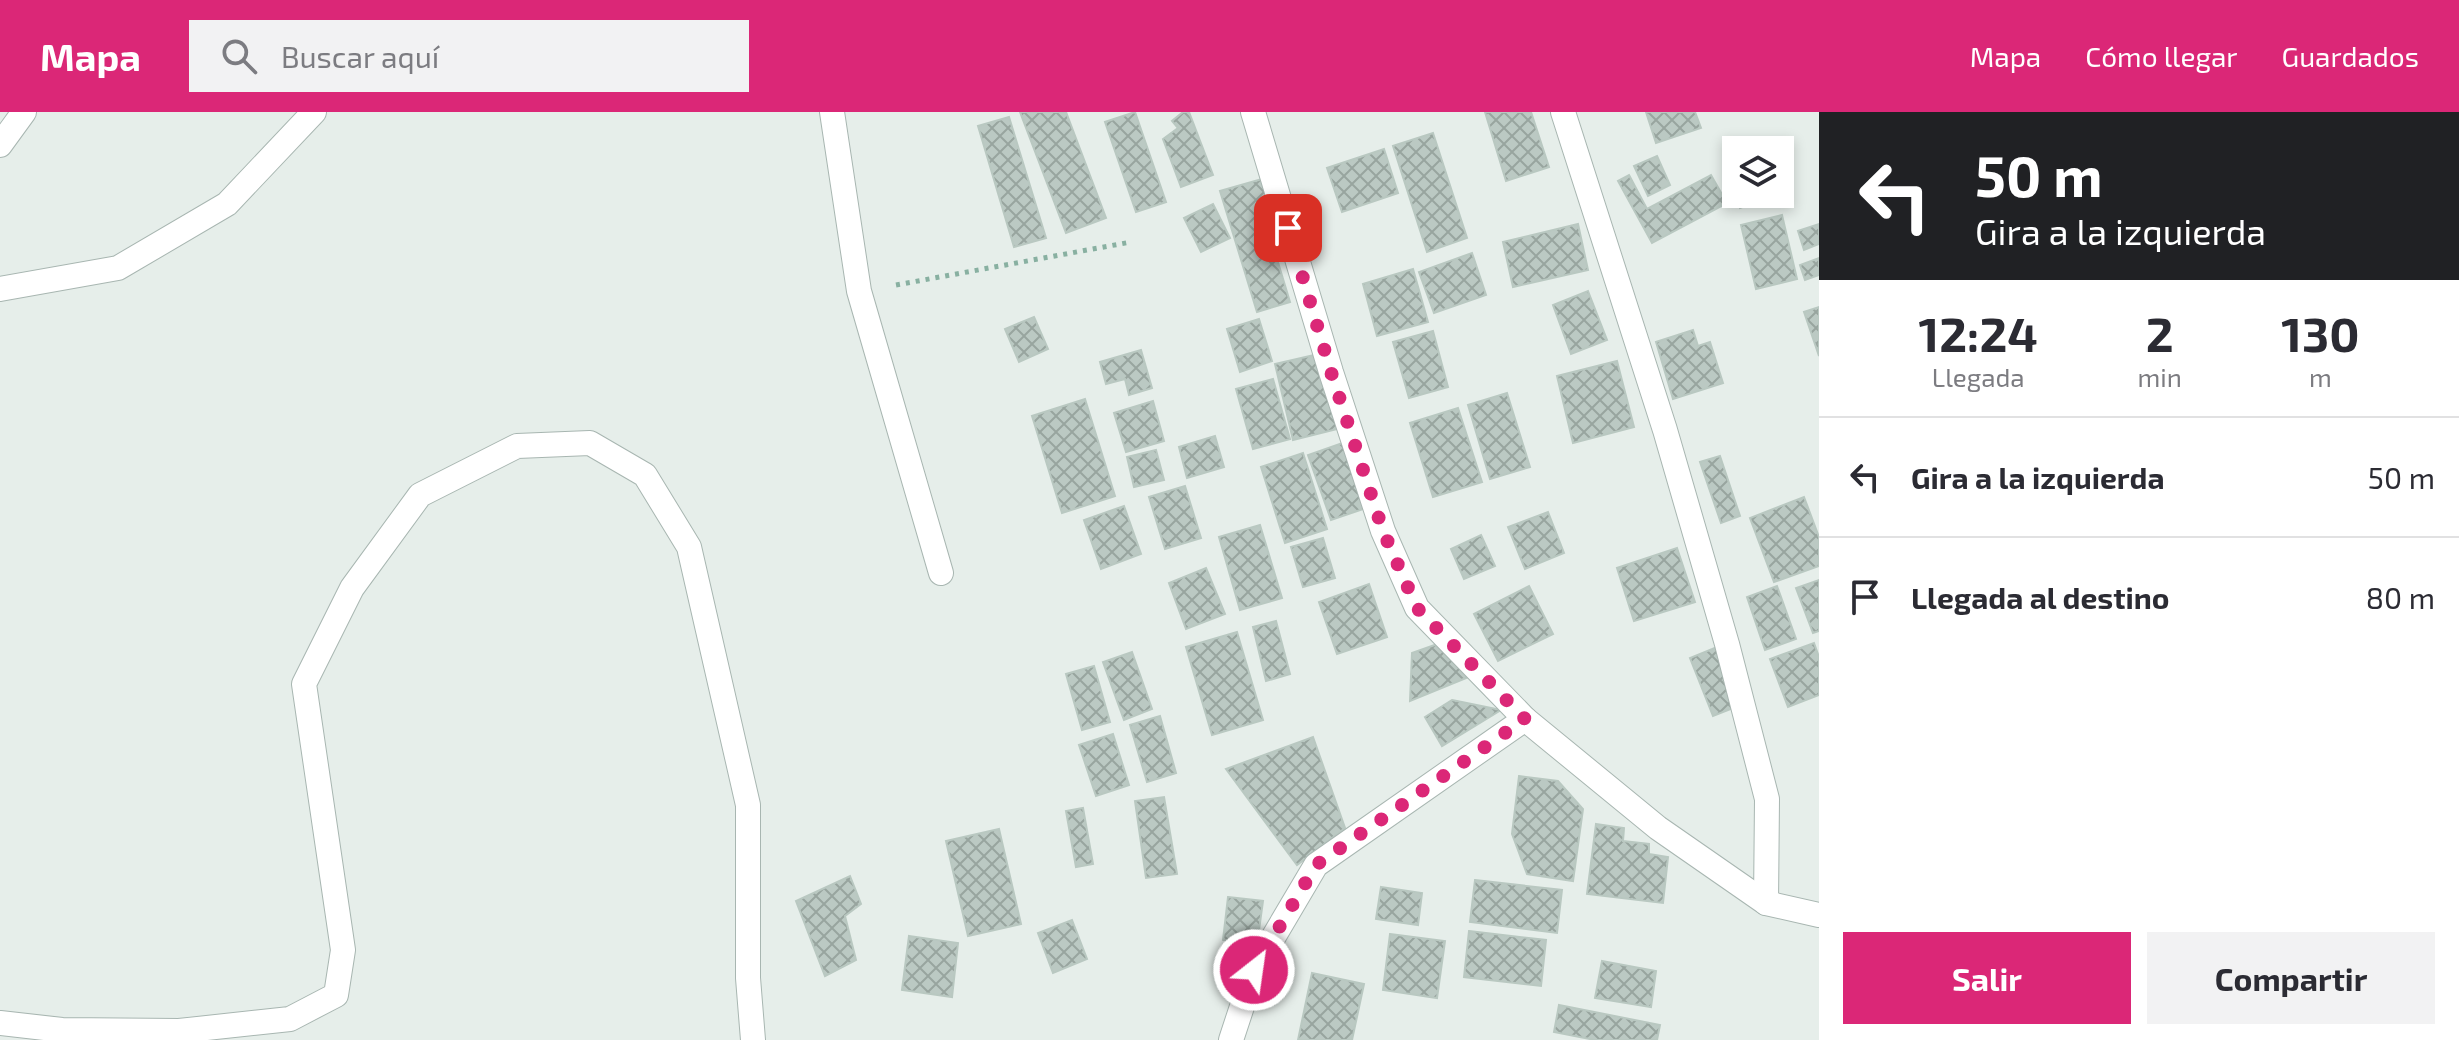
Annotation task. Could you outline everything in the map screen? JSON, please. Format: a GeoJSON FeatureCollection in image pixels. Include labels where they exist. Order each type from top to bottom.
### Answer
{"type":"FeatureCollection","features":[{"type":"Feature","properties":{"kind":"street"},"geometry":{"type":"LineString","coordinates":[[0,145],[24,112]]}},
{"type":"Feature","properties":{"kind":"street"},"geometry":{"type":"LineString","coordinates":[[0,289],[118,268],[227,204],[314,112]]}},
{"type":"Feature","properties":{"kind":"street"},"geometry":{"type":"LineString","coordinates":[[832,112],[859,291],[941,573]]}},
{"type":"Feature","properties":{"kind":"street"},"geometry":{"type":"LineString","coordinates":[[1253,112],[1378,517],[1417,608],[1525,719],[1658,828],[1766,903],[1819,915]]}},
{"type":"Feature","properties":{"kind":"street"},"geometry":{"type":"LineString","coordinates":[[1563,112],[1665,430],[1727,644],[1767,799],[1766,903]]}},
{"type":"Feature","properties":{"kind":"street"},"geometry":{"type":"LineString","coordinates":[[0,1023],[62,1030],[179,1031],[290,1019],[336,995],[343,950],[304,684],[352,588],[420,495],[517,446],[590,443],[645,475],[689,547],[748,805],[748,978],[753,1040]]}},
{"type":"Feature","properties":{"kind":"street"},"geometry":{"type":"LineString","coordinates":[[1231,1040],[1254,970],[1316,865],[1525,719]]}},
{"type":"Feature","properties":{"kind":"path"},"geometry":{"type":"LineString","coordinates":[[859,291],[1131,242]]}},
{"type":"Feature","properties":{"kind":"building"},"geometry":{"type":"Polygon","coordinates":[[[1020,112],[1066,112],[1106,218],[1066,233],[1020,112]]]}},
{"type":"Feature","properties":{"kind":"building"},"geometry":{"type":"Polygon","coordinates":[[[1135,112],[1166,202],[1136,212],[1105,122],[1135,112]]]}},
{"type":"Feature","properties":{"kind":"building"},"geometry":{"type":"Polygon","coordinates":[[[1183,112],[1189,112],[1213,175],[1181,187],[1163,139],[1178,128],[1172,121],[1183,112]]]}},
{"type":"Feature","properties":{"kind":"building"},"geometry":{"type":"Polygon","coordinates":[[[1485,112],[1531,112],[1549,167],[1506,181],[1485,112]]]}},
{"type":"Feature","properties":{"kind":"building"},"geometry":{"type":"Polygon","coordinates":[[[1646,112],[1695,112],[1701,128],[1656,143],[1646,112]]]}},
{"type":"Feature","properties":{"kind":"building"},"geometry":{"type":"Polygon","coordinates":[[[1009,117],[1046,238],[1014,247],[978,126],[1009,117]]]}},
{"type":"Feature","properties":{"kind":"building"},"geometry":{"type":"Polygon","coordinates":[[[1433,133],[1467,238],[1427,252],[1393,146],[1433,133]]]}},
{"type":"Feature","properties":{"kind":"building"},"geometry":{"type":"Polygon","coordinates":[[[1384,149],[1398,193],[1342,212],[1327,168],[1384,149]]]}},
{"type":"Feature","properties":{"kind":"building"},"geometry":{"type":"Polygon","coordinates":[[[1657,156],[1670,185],[1648,196],[1634,166],[1657,156]]]}},
{"type":"Feature","properties":{"kind":"building"},"geometry":{"type":"Polygon","coordinates":[[[1629,175],[1647,209],[1711,175],[1722,194],[1722,206],[1652,243],[1618,181],[1629,175]]]}},
{"type":"Feature","properties":{"kind":"building"},"geometry":{"type":"Polygon","coordinates":[[[1262,179],[1269,203],[1261,206],[1290,302],[1257,312],[1220,191],[1262,179]]]}},
{"type":"Feature","properties":{"kind":"building"},"geometry":{"type":"Polygon","coordinates":[[[1213,204],[1230,238],[1201,252],[1184,218],[1213,204]]]}},
{"type":"Feature","properties":{"kind":"building"},"geometry":{"type":"Polygon","coordinates":[[[1782,215],[1797,279],[1756,289],[1741,225],[1782,215]]]}},
{"type":"Feature","properties":{"kind":"building"},"geometry":{"type":"Polygon","coordinates":[[[1578,224],[1588,270],[1513,287],[1503,242],[1578,224]]]}},
{"type":"Feature","properties":{"kind":"building"},"geometry":{"type":"Polygon","coordinates":[[[1819,224],[1819,244],[1804,250],[1798,231],[1819,224]]]}},
{"type":"Feature","properties":{"kind":"building"},"geometry":{"type":"Polygon","coordinates":[[[1472,253],[1486,295],[1434,313],[1419,272],[1472,253]]]}},
{"type":"Feature","properties":{"kind":"building"},"geometry":{"type":"Polygon","coordinates":[[[1819,258],[1819,275],[1805,280],[1800,265],[1819,258]]]}},
{"type":"Feature","properties":{"kind":"building"},"geometry":{"type":"Polygon","coordinates":[[[1413,269],[1428,322],[1377,336],[1363,284],[1413,269]]]}},
{"type":"Feature","properties":{"kind":"building"},"geometry":{"type":"Polygon","coordinates":[[[1588,291],[1607,340],[1571,354],[1553,305],[1588,291]]]}},
{"type":"Feature","properties":{"kind":"building"},"geometry":{"type":"Polygon","coordinates":[[[1819,307],[1819,356],[1804,312],[1819,307]]]}},
{"type":"Feature","properties":{"kind":"building"},"geometry":{"type":"Polygon","coordinates":[[[1034,317],[1048,349],[1019,362],[1005,329],[1034,317]]]}},
{"type":"Feature","properties":{"kind":"building"},"geometry":{"type":"Polygon","coordinates":[[[1259,319],[1272,361],[1240,372],[1227,329],[1259,319]]]}},
{"type":"Feature","properties":{"kind":"building"},"geometry":{"type":"Polygon","coordinates":[[[1693,330],[1698,346],[1710,342],[1723,383],[1673,399],[1656,342],[1693,330]]]}},
{"type":"Feature","properties":{"kind":"building"},"geometry":{"type":"Polygon","coordinates":[[[1433,331],[1448,387],[1409,398],[1393,342],[1433,331]]]}},
{"type":"Feature","properties":{"kind":"building"},"geometry":{"type":"Polygon","coordinates":[[[1141,350],[1152,388],[1129,395],[1125,379],[1106,384],[1100,362],[1141,350]]]}},
{"type":"Feature","properties":{"kind":"building"},"geometry":{"type":"Polygon","coordinates":[[[1323,353],[1341,428],[1293,440],[1275,364],[1323,353]]]}},
{"type":"Feature","properties":{"kind":"building"},"geometry":{"type":"Polygon","coordinates":[[[1617,361],[1634,427],[1573,443],[1557,376],[1617,361]]]}},
{"type":"Feature","properties":{"kind":"building"},"geometry":{"type":"Polygon","coordinates":[[[1273,379],[1290,439],[1253,449],[1236,389],[1273,379]]]}},
{"type":"Feature","properties":{"kind":"building"},"geometry":{"type":"Polygon","coordinates":[[[1507,393],[1530,467],[1490,479],[1468,405],[1507,393]]]}},
{"type":"Feature","properties":{"kind":"building"},"geometry":{"type":"Polygon","coordinates":[[[1085,399],[1115,496],[1062,513],[1032,416],[1085,399]]]}},
{"type":"Feature","properties":{"kind":"building"},"geometry":{"type":"Polygon","coordinates":[[[1153,401],[1164,441],[1126,452],[1114,413],[1153,401]]]}},
{"type":"Feature","properties":{"kind":"building"},"geometry":{"type":"Polygon","coordinates":[[[1458,408],[1482,482],[1433,497],[1410,423],[1458,408]]]}},
{"type":"Feature","properties":{"kind":"building"},"geometry":{"type":"Polygon","coordinates":[[[1215,436],[1224,467],[1187,478],[1179,447],[1215,436]]]}},
{"type":"Feature","properties":{"kind":"building"},"geometry":{"type":"Polygon","coordinates":[[[1351,440],[1372,506],[1331,520],[1308,455],[1351,440]]]}},
{"type":"Feature","properties":{"kind":"building"},"geometry":{"type":"Polygon","coordinates":[[[1156,450],[1164,480],[1134,487],[1127,457],[1156,450]]]}},
{"type":"Feature","properties":{"kind":"building"},"geometry":{"type":"Polygon","coordinates":[[[1303,453],[1327,529],[1285,543],[1261,467],[1303,453]]]}},
{"type":"Feature","properties":{"kind":"building"},"geometry":{"type":"Polygon","coordinates":[[[1720,456],[1740,516],[1721,523],[1700,462],[1720,456]]]}},
{"type":"Feature","properties":{"kind":"building"},"geometry":{"type":"Polygon","coordinates":[[[1185,486],[1201,538],[1165,549],[1149,497],[1185,486]]]}},
{"type":"Feature","properties":{"kind":"building"},"geometry":{"type":"Polygon","coordinates":[[[1804,497],[1819,537],[1819,566],[1774,582],[1750,518],[1804,497]]]}},
{"type":"Feature","properties":{"kind":"building"},"geometry":{"type":"Polygon","coordinates":[[[1124,506],[1141,554],[1101,569],[1084,520],[1124,506]]]}},
{"type":"Feature","properties":{"kind":"building"},"geometry":{"type":"Polygon","coordinates":[[[1548,512],[1564,553],[1525,569],[1508,527],[1548,512]]]}},
{"type":"Feature","properties":{"kind":"building"},"geometry":{"type":"Polygon","coordinates":[[[1260,525],[1282,598],[1240,610],[1219,537],[1260,525]]]}},
{"type":"Feature","properties":{"kind":"building"},"geometry":{"type":"Polygon","coordinates":[[[1481,535],[1495,566],[1464,579],[1451,549],[1481,535]]]}},
{"type":"Feature","properties":{"kind":"building"},"geometry":{"type":"Polygon","coordinates":[[[1323,538],[1335,578],[1303,587],[1291,547],[1323,538]]]}},
{"type":"Feature","properties":{"kind":"building"},"geometry":{"type":"Polygon","coordinates":[[[1677,548],[1695,602],[1634,621],[1617,568],[1677,548]]]}},
{"type":"Feature","properties":{"kind":"building"},"geometry":{"type":"Polygon","coordinates":[[[1206,568],[1225,614],[1186,629],[1169,583],[1206,568]]]}},
{"type":"Feature","properties":{"kind":"building"},"geometry":{"type":"Polygon","coordinates":[[[1819,580],[1819,631],[1813,633],[1796,588],[1819,580]]]}},
{"type":"Feature","properties":{"kind":"building"},"geometry":{"type":"Polygon","coordinates":[[[1369,584],[1387,637],[1337,654],[1319,602],[1369,584]]]}},
{"type":"Feature","properties":{"kind":"building"},"geometry":{"type":"Polygon","coordinates":[[[1529,586],[1553,634],[1498,661],[1474,614],[1529,586]]]}},
{"type":"Feature","properties":{"kind":"building"},"geometry":{"type":"Polygon","coordinates":[[[1777,586],[1796,639],[1765,650],[1747,597],[1777,586]]]}},
{"type":"Feature","properties":{"kind":"building"},"geometry":{"type":"Polygon","coordinates":[[[1276,621],[1290,674],[1266,681],[1253,627],[1276,621]]]}},
{"type":"Feature","properties":{"kind":"building"},"geometry":{"type":"Polygon","coordinates":[[[1237,632],[1263,720],[1212,735],[1186,647],[1237,632]]]}},
{"type":"Feature","properties":{"kind":"building"},"geometry":{"type":"Polygon","coordinates":[[[1446,641],[1471,676],[1410,701],[1412,653],[1446,641]]]}},
{"type":"Feature","properties":{"kind":"building"},"geometry":{"type":"Polygon","coordinates":[[[1814,643],[1819,657],[1819,695],[1788,707],[1770,659],[1814,643]]]}},
{"type":"Feature","properties":{"kind":"building"},"geometry":{"type":"Polygon","coordinates":[[[1717,647],[1741,705],[1713,716],[1690,658],[1717,647]]]}},
{"type":"Feature","properties":{"kind":"building"},"geometry":{"type":"Polygon","coordinates":[[[1132,652],[1152,709],[1124,720],[1103,662],[1132,652]]]}},
{"type":"Feature","properties":{"kind":"building"},"geometry":{"type":"Polygon","coordinates":[[[1094,666],[1110,722],[1082,730],[1066,674],[1094,666]]]}},
{"type":"Feature","properties":{"kind":"building"},"geometry":{"type":"Polygon","coordinates":[[[1452,700],[1501,710],[1442,746],[1425,717],[1452,700]]]}},
{"type":"Feature","properties":{"kind":"building"},"geometry":{"type":"Polygon","coordinates":[[[1160,716],[1176,773],[1147,782],[1130,725],[1160,716]]]}},
{"type":"Feature","properties":{"kind":"building"},"geometry":{"type":"Polygon","coordinates":[[[1113,734],[1129,785],[1096,796],[1079,745],[1113,734]]]}},
{"type":"Feature","properties":{"kind":"building"},"geometry":{"type":"Polygon","coordinates":[[[1313,737],[1345,828],[1297,865],[1226,769],[1313,737]]]}},
{"type":"Feature","properties":{"kind":"building"},"geometry":{"type":"Polygon","coordinates":[[[1519,776],[1558,781],[1583,809],[1573,881],[1527,874],[1512,834],[1519,776]]]}},
{"type":"Feature","properties":{"kind":"building"},"geometry":{"type":"Polygon","coordinates":[[[1164,797],[1177,874],[1146,878],[1135,801],[1164,797]]]}},
{"type":"Feature","properties":{"kind":"building"},"geometry":{"type":"Polygon","coordinates":[[[1083,808],[1093,864],[1076,867],[1066,811],[1083,808]]]}},
{"type":"Feature","properties":{"kind":"building"},"geometry":{"type":"Polygon","coordinates":[[[1596,824],[1624,828],[1623,841],[1649,844],[1649,854],[1668,857],[1663,903],[1587,894],[1596,824]]]}},
{"type":"Feature","properties":{"kind":"building"},"geometry":{"type":"Polygon","coordinates":[[[999,829],[1021,924],[968,936],[946,841],[999,829]]]}},
{"type":"Feature","properties":{"kind":"building"},"geometry":{"type":"Polygon","coordinates":[[[850,876],[861,904],[845,916],[856,960],[825,976],[796,901],[850,876]]]}},
{"type":"Feature","properties":{"kind":"building"},"geometry":{"type":"Polygon","coordinates":[[[1475,880],[1562,890],[1557,933],[1470,922],[1475,880]]]}},
{"type":"Feature","properties":{"kind":"building"},"geometry":{"type":"Polygon","coordinates":[[[1381,887],[1422,893],[1418,925],[1376,919],[1381,887]]]}},
{"type":"Feature","properties":{"kind":"building"},"geometry":{"type":"Polygon","coordinates":[[[1228,897],[1263,901],[1257,945],[1223,940],[1228,897]]]}},
{"type":"Feature","properties":{"kind":"building"},"geometry":{"type":"Polygon","coordinates":[[[1072,920],[1087,959],[1053,973],[1038,933],[1072,920]]]}},
{"type":"Feature","properties":{"kind":"building"},"geometry":{"type":"Polygon","coordinates":[[[1469,931],[1546,940],[1541,986],[1464,977],[1469,931]]]}},
{"type":"Feature","properties":{"kind":"building"},"geometry":{"type":"Polygon","coordinates":[[[1390,934],[1445,941],[1437,998],[1383,990],[1390,934]]]}},
{"type":"Feature","properties":{"kind":"building"},"geometry":{"type":"Polygon","coordinates":[[[909,936],[958,943],[952,997],[902,990],[909,936]]]}},
{"type":"Feature","properties":{"kind":"building"},"geometry":{"type":"Polygon","coordinates":[[[1602,961],[1656,971],[1651,1007],[1595,998],[1602,961]]]}},
{"type":"Feature","properties":{"kind":"building"},"geometry":{"type":"Polygon","coordinates":[[[1312,973],[1364,984],[1352,1040],[1298,1040],[1312,973]]]}},
{"type":"Feature","properties":{"kind":"building"},"geometry":{"type":"Polygon","coordinates":[[[1559,1005],[1660,1025],[1657,1040],[1595,1040],[1554,1032],[1559,1005]]]}},
{"type":"Feature","properties":{"kind":"route"},"geometry":{"type":"LineString","coordinates":[[1254,970],[1316,865],[1525,719],[1417,608],[1383,531],[1288,228]]}}]}
